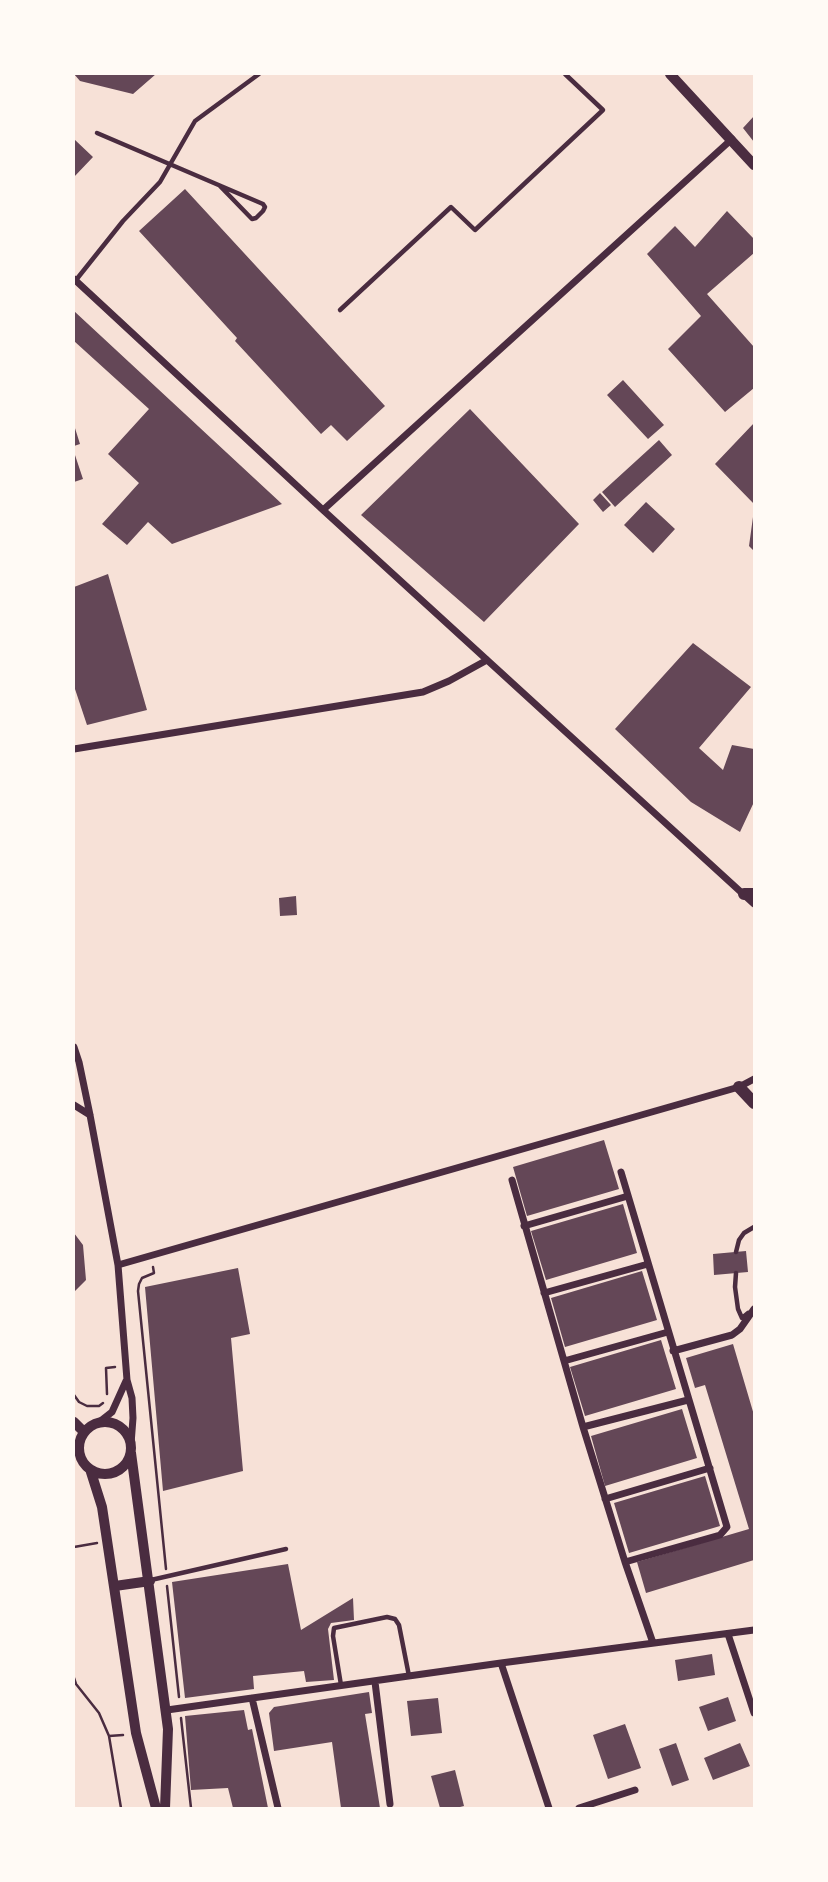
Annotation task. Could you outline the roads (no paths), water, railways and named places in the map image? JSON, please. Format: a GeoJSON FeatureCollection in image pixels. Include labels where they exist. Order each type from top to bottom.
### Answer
{"type":"FeatureCollection","features":[{"type":"Feature","properties":{"kind":"main road"},"geometry":{"type":"LineString","coordinates":[[739,1087],[754,1104]]}},
{"type":"Feature","properties":{"kind":"street"},"geometry":{"type":"LineString","coordinates":[[670,74],[754,164]]}},
{"type":"Feature","properties":{"kind":"street"},"geometry":{"type":"LineString","coordinates":[[323,510],[732,139]]}},
{"type":"Feature","properties":{"kind":"street"},"geometry":{"type":"LineString","coordinates":[[75,280],[487,660],[749,894],[754,904]]}},
{"type":"Feature","properties":{"kind":"street"},"geometry":{"type":"LineString","coordinates":[[74,749],[423,692],[487,660]]}},
{"type":"Feature","properties":{"kind":"street"},"geometry":{"type":"LineString","coordinates":[[74,1047],[90,1115],[118,1265],[127,1380],[132,1398],[133,1418],[128,1461],[122,1468],[106,1474],[90,1469]]}},
{"type":"Feature","properties":{"kind":"street"},"geometry":{"type":"LineString","coordinates":[[118,1265],[739,1087],[754,1079]]}},
{"type":"Feature","properties":{"kind":"street"},"geometry":{"type":"LineString","coordinates":[[739,1087],[754,1086]]}},
{"type":"Feature","properties":{"kind":"street"},"geometry":{"type":"LineString","coordinates":[[74,1105],[90,1115]]}},
{"type":"Feature","properties":{"kind":"street"},"geometry":{"type":"LineString","coordinates":[[621,1172],[727,1527],[720,1535],[625,1562]]}},
{"type":"Feature","properties":{"kind":"street"},"geometry":{"type":"LineString","coordinates":[[512,1180],[583,1427],[653,1643]]}},
{"type":"Feature","properties":{"kind":"street"},"geometry":{"type":"LineString","coordinates":[[524,1226],[628,1196]]}},
{"type":"Feature","properties":{"kind":"street"},"geometry":{"type":"LineString","coordinates":[[544,1293],[648,1264]]}},
{"type":"Feature","properties":{"kind":"street"},"geometry":{"type":"LineString","coordinates":[[673,1351],[732,1335],[740,1329],[754,1309]]}},
{"type":"Feature","properties":{"kind":"street"},"geometry":{"type":"LineString","coordinates":[[564,1361],[668,1332]]}},
{"type":"Feature","properties":{"kind":"street"},"geometry":{"type":"LineString","coordinates":[[127,1380],[112,1412],[84,1432],[79,1448],[80,1456],[90,1469],[102,1507],[136,1733],[156,1808]]}},
{"type":"Feature","properties":{"kind":"street"},"geometry":{"type":"LineString","coordinates":[[583,1427],[688,1400]]}},
{"type":"Feature","properties":{"kind":"street"},"geometry":{"type":"LineString","coordinates":[[74,1422],[84,1432]]}},
{"type":"Feature","properties":{"kind":"street"},"geometry":{"type":"LineString","coordinates":[[98,1423],[115,1424],[122,1429],[128,1435],[131,1448],[168,1729],[165,1808]]}},
{"type":"Feature","properties":{"kind":"street"},"geometry":{"type":"LineString","coordinates":[[606,1499],[710,1468]]}},
{"type":"Feature","properties":{"kind":"street"},"geometry":{"type":"LineString","coordinates":[[115,1586],[150,1581]]}},
{"type":"Feature","properties":{"kind":"street"},"geometry":{"type":"LineString","coordinates":[[166,1710],[754,1630]]}},
{"type":"Feature","properties":{"kind":"street"},"geometry":{"type":"LineString","coordinates":[[728,1634],[754,1713]]}},
{"type":"Feature","properties":{"kind":"street"},"geometry":{"type":"LineString","coordinates":[[500,1663],[549,1808]]}},
{"type":"Feature","properties":{"kind":"street"},"geometry":{"type":"LineString","coordinates":[[375,1682],[390,1804]]}},
{"type":"Feature","properties":{"kind":"street"},"geometry":{"type":"LineString","coordinates":[[252,1698],[278,1808]]}},
{"type":"Feature","properties":{"kind":"street"},"geometry":{"type":"LineString","coordinates":[[579,1808],[635,1790]]}},
{"type":"Feature","properties":{"kind":"lane"},"geometry":{"type":"LineString","coordinates":[[75,280],[123,221],[160,182],[195,121],[259,74]]}},
{"type":"Feature","properties":{"kind":"lane"},"geometry":{"type":"LineString","coordinates":[[340,310],[451,207],[475,230],[603,110],[565,74]]}},
{"type":"Feature","properties":{"kind":"lane"},"geometry":{"type":"LineString","coordinates":[[97,133],[263,204],[263,211],[252,219],[220,186]]}},
{"type":"Feature","properties":{"kind":"lane"},"geometry":{"type":"LineString","coordinates":[[736,1252],[744,1233],[754,1227]]}},
{"type":"Feature","properties":{"kind":"lane"},"geometry":{"type":"LineString","coordinates":[[736,1273],[736,1301],[742,1318],[754,1309]]}},
{"type":"Feature","properties":{"kind":"lane"},"geometry":{"type":"LineString","coordinates":[[150,1581],[286,1549]]}},
{"type":"Feature","properties":{"kind":"lane"},"geometry":{"type":"LineString","coordinates":[[342,1687],[334,1628],[387,1617],[395,1619],[399,1625],[409,1677]]}}]}
